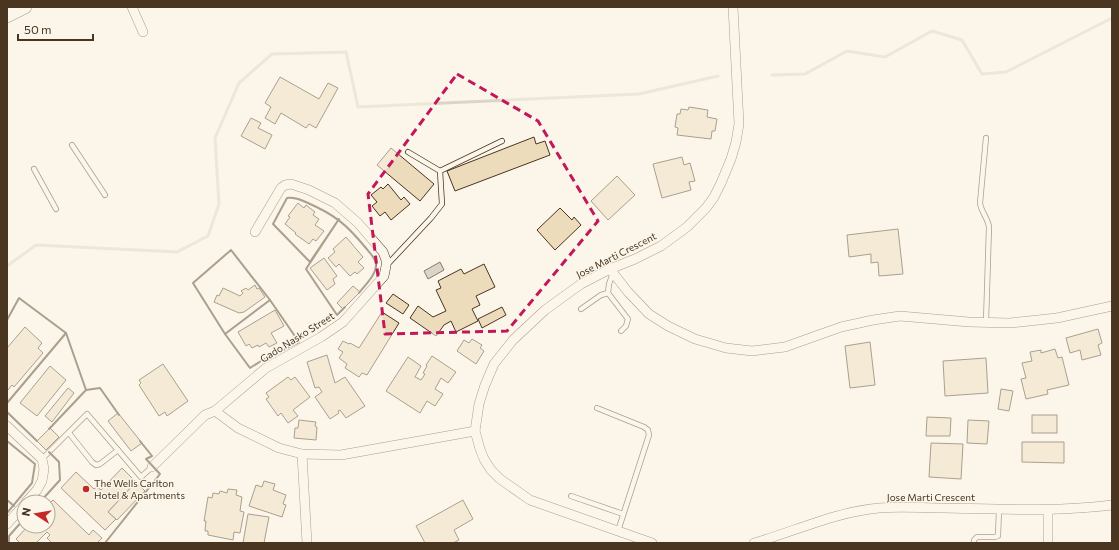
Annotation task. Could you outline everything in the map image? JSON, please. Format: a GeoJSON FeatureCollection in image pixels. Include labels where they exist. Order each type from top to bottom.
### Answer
{"type":"FeatureCollection","features":[{"type":"Feature","properties":{"kind":"main road"},"geometry":{"type":"LineString","coordinates":[[7,16],[25,7]]}},
{"type":"Feature","properties":{"kind":"street"},"geometry":{"type":"LineString","coordinates":[[132,7],[143,32]]}},
{"type":"Feature","properties":{"kind":"street","name":"Jose Marti Crescent"},"geometry":{"type":"LineString","coordinates":[[652,543],[530,500],[500,479],[491,470],[484,459],[475,431],[478,404],[494,364],[513,340],[545,310],[581,284],[612,271],[661,246],[687,227],[706,208],[714,197],[722,183],[731,159],[739,124],[733,7]]}},
{"type":"Feature","properties":{"kind":"street"},"geometry":{"type":"LineString","coordinates":[[255,232],[280,188],[285,184],[291,184],[309,190],[335,203],[358,223],[383,252],[386,260],[386,266]]}},
{"type":"Feature","properties":{"kind":"street","name":"Gado Nasko Street"},"geometry":{"type":"LineString","coordinates":[[152,467],[205,415],[215,411],[266,368],[321,337],[343,322],[384,276],[386,266]]}},
{"type":"Feature","properties":{"kind":"street"},"geometry":{"type":"LineString","coordinates":[[612,271],[628,292],[649,314],[668,326],[695,339],[726,348],[752,351],[785,347],[841,327],[900,316],[969,322],[1010,323],[1057,318],[1112,306]]}},
{"type":"Feature","properties":{"kind":"street"},"geometry":{"type":"LineString","coordinates":[[215,411],[238,428],[279,448],[302,454],[341,455],[475,431]]}},
{"type":"Feature","properties":{"kind":"street"},"geometry":{"type":"LineString","coordinates":[[7,426],[42,459],[44,468],[42,481],[33,494]]}},
{"type":"Feature","properties":{"kind":"street"},"geometry":{"type":"LineString","coordinates":[[302,454],[307,543]]}},
{"type":"Feature","properties":{"kind":"street","name":"Jose Marti Crescent"},"geometry":{"type":"LineString","coordinates":[[754,543],[773,538],[824,519],[850,512],[880,508],[1048,510],[1112,505]]}},
{"type":"Feature","properties":{"kind":"street"},"geometry":{"type":"LineString","coordinates":[[1048,510],[1048,543]]}},
{"type":"Feature","properties":{"kind":"street"},"geometry":{"type":"LineString","coordinates":[[7,524],[16,514]]}},
{"type":"Feature","properties":{"kind":"lane"},"geometry":{"type":"LineString","coordinates":[[986,138],[980,208],[990,227],[986,322]]}},
{"type":"Feature","properties":{"kind":"lane"},"geometry":{"type":"LineString","coordinates":[[440,171],[502,141]]}},
{"type":"Feature","properties":{"kind":"lane"},"geometry":{"type":"LineString","coordinates":[[72,145],[105,195]]}},
{"type":"Feature","properties":{"kind":"lane"},"geometry":{"type":"LineString","coordinates":[[408,152],[440,171]]}},
{"type":"Feature","properties":{"kind":"lane"},"geometry":{"type":"LineString","coordinates":[[34,169],[56,209]]}},
{"type":"Feature","properties":{"kind":"lane"},"geometry":{"type":"LineString","coordinates":[[386,266],[431,218],[442,204],[440,171]]}},
{"type":"Feature","properties":{"kind":"lane"},"geometry":{"type":"LineString","coordinates":[[612,271],[608,293],[628,319],[626,326],[621,331]]}},
{"type":"Feature","properties":{"kind":"lane"},"geometry":{"type":"LineString","coordinates":[[580,309],[602,295],[608,293]]}},
{"type":"Feature","properties":{"kind":"lane"},"geometry":{"type":"LineString","coordinates":[[597,408],[644,427],[648,430],[649,435],[618,531]]}},
{"type":"Feature","properties":{"kind":"lane"},"geometry":{"type":"LineString","coordinates":[[42,459],[88,414],[141,477],[152,467]]}},
{"type":"Feature","properties":{"kind":"lane"},"geometry":{"type":"LineString","coordinates":[[69,433],[96,465],[100,464],[118,450]]}},
{"type":"Feature","properties":{"kind":"lane"},"geometry":{"type":"LineString","coordinates":[[571,496],[623,514]]}},
{"type":"Feature","properties":{"kind":"lane"},"geometry":{"type":"LineString","coordinates":[[974,543],[974,540],[977,537],[998,536],[998,509]]}},
{"type":"Feature","properties":{"kind":"highlighted area"},"geometry":{"type":"Polygon","coordinates":[[[457,74],[538,121],[598,221],[507,331],[385,334],[368,194],[457,74]]]}},
{"type":"Feature","properties":{"kind":"shaded area"},"geometry":{"type":"Polygon","coordinates":[[[440,262],[444,270],[428,279],[424,271],[440,262]]]}},
{"type":"Feature","properties":{"kind":"building"},"geometry":{"type":"Polygon","coordinates":[[[280,77],[319,99],[328,83],[338,88],[316,128],[309,124],[306,128],[281,113],[275,124],[265,118],[271,107],[265,103],[280,77]]]}},
{"type":"Feature","properties":{"kind":"building"},"geometry":{"type":"Polygon","coordinates":[[[689,107],[708,110],[707,117],[717,119],[715,131],[712,131],[711,139],[677,135],[678,128],[675,127],[677,114],[680,114],[681,109],[688,110],[689,107]]]}},
{"type":"Feature","properties":{"kind":"building"},"geometry":{"type":"Polygon","coordinates":[[[251,118],[261,123],[258,128],[272,135],[265,149],[241,136],[251,118]]]}},
{"type":"Feature","properties":{"kind":"building"},"geometry":{"type":"Polygon","coordinates":[[[534,137],[536,144],[545,141],[550,155],[455,191],[447,171],[534,137]]]}},
{"type":"Feature","properties":{"kind":"building"},"geometry":{"type":"Polygon","coordinates":[[[391,148],[434,184],[420,201],[377,165],[391,148]]]}},
{"type":"Feature","properties":{"kind":"building"},"geometry":{"type":"Polygon","coordinates":[[[682,157],[684,165],[690,163],[695,181],[689,182],[691,190],[662,198],[653,164],[682,157]]]}},
{"type":"Feature","properties":{"kind":"building"},"geometry":{"type":"Polygon","coordinates":[[[617,176],[635,195],[608,220],[591,201],[617,176]]]}},
{"type":"Feature","properties":{"kind":"building"},"geometry":{"type":"Polygon","coordinates":[[[388,184],[401,200],[404,197],[410,204],[391,220],[385,212],[380,216],[372,206],[377,202],[371,195],[381,187],[383,189],[388,184]]]}},
{"type":"Feature","properties":{"kind":"building"},"geometry":{"type":"Polygon","coordinates":[[[298,203],[304,208],[306,205],[315,212],[313,215],[319,219],[315,225],[324,231],[316,241],[313,239],[309,244],[295,234],[296,233],[285,224],[290,217],[288,216],[298,203]]]}},
{"type":"Feature","properties":{"kind":"building"},"geometry":{"type":"Polygon","coordinates":[[[560,208],[572,220],[574,217],[581,225],[555,250],[537,230],[560,208]]]}},
{"type":"Feature","properties":{"kind":"building"},"geometry":{"type":"Polygon","coordinates":[[[898,229],[903,274],[879,276],[878,262],[871,263],[871,254],[849,257],[847,235],[898,229]]]}},
{"type":"Feature","properties":{"kind":"building"},"geometry":{"type":"Polygon","coordinates":[[[346,237],[363,257],[358,262],[364,268],[357,274],[355,272],[350,276],[339,264],[336,267],[328,258],[335,252],[333,249],[346,237]]]}},
{"type":"Feature","properties":{"kind":"building"},"geometry":{"type":"Polygon","coordinates":[[[324,258],[337,276],[333,279],[335,284],[327,290],[310,268],[324,258]]]}},
{"type":"Feature","properties":{"kind":"building"},"geometry":{"type":"Polygon","coordinates":[[[484,264],[495,287],[476,296],[480,305],[472,309],[478,321],[456,332],[451,321],[444,325],[436,336],[410,318],[418,306],[433,317],[446,311],[436,290],[441,288],[438,281],[461,269],[464,274],[484,264]]]}},
{"type":"Feature","properties":{"kind":"building"},"geometry":{"type":"Polygon","coordinates":[[[255,285],[265,297],[244,312],[239,313],[214,302],[217,295],[219,296],[223,288],[240,296],[243,293],[241,291],[246,288],[248,290],[255,285]]]}},
{"type":"Feature","properties":{"kind":"building"},"geometry":{"type":"Polygon","coordinates":[[[353,286],[360,292],[343,309],[337,303],[353,286]]]}},
{"type":"Feature","properties":{"kind":"building"},"geometry":{"type":"Polygon","coordinates":[[[393,294],[409,305],[403,314],[386,303],[393,294]]]}},
{"type":"Feature","properties":{"kind":"building"},"geometry":{"type":"Polygon","coordinates":[[[502,307],[506,315],[482,328],[478,319],[502,307]]]}},
{"type":"Feature","properties":{"kind":"building"},"geometry":{"type":"Polygon","coordinates":[[[275,310],[284,326],[271,333],[277,343],[269,347],[266,343],[259,347],[258,345],[252,348],[249,344],[246,346],[238,332],[275,310]]]}},
{"type":"Feature","properties":{"kind":"building"},"geometry":{"type":"Polygon","coordinates":[[[382,312],[399,323],[367,375],[362,373],[359,377],[345,368],[347,364],[339,358],[343,352],[338,349],[343,341],[359,348],[382,312]]]}},
{"type":"Feature","properties":{"kind":"building"},"geometry":{"type":"Polygon","coordinates":[[[25,327],[42,343],[38,348],[43,353],[14,387],[12,385],[7,391],[7,348],[25,327]]]}},
{"type":"Feature","properties":{"kind":"building"},"geometry":{"type":"Polygon","coordinates":[[[1098,329],[1102,343],[1098,345],[1101,355],[1082,360],[1080,350],[1070,353],[1066,338],[1098,329]]]}},
{"type":"Feature","properties":{"kind":"building"},"geometry":{"type":"Polygon","coordinates":[[[472,339],[482,345],[480,348],[484,351],[476,364],[457,351],[464,340],[469,343],[472,339]]]}},
{"type":"Feature","properties":{"kind":"building"},"geometry":{"type":"Polygon","coordinates":[[[870,342],[875,385],[850,388],[845,346],[870,342]]]}},
{"type":"Feature","properties":{"kind":"building"},"geometry":{"type":"Polygon","coordinates":[[[1055,349],[1058,358],[1062,357],[1069,385],[1047,390],[1048,394],[1026,399],[1021,379],[1026,378],[1022,363],[1032,361],[1030,352],[1041,350],[1041,353],[1055,349]]]}},
{"type":"Feature","properties":{"kind":"building"},"geometry":{"type":"Polygon","coordinates":[[[327,355],[335,383],[345,377],[365,406],[346,418],[340,410],[338,411],[339,413],[330,419],[315,397],[322,392],[319,387],[315,388],[307,362],[327,355]]]}},
{"type":"Feature","properties":{"kind":"building"},"geometry":{"type":"Polygon","coordinates":[[[432,356],[456,372],[448,383],[441,378],[435,389],[443,394],[435,406],[427,401],[420,413],[386,391],[408,357],[421,366],[415,377],[421,380],[425,374],[423,373],[427,366],[426,365],[432,356]]]}},
{"type":"Feature","properties":{"kind":"building"},"geometry":{"type":"Polygon","coordinates":[[[986,358],[988,393],[945,396],[943,361],[986,358]]]}},
{"type":"Feature","properties":{"kind":"building"},"geometry":{"type":"Polygon","coordinates":[[[163,364],[188,401],[167,416],[165,412],[159,416],[139,385],[141,383],[139,380],[163,364]]]}},
{"type":"Feature","properties":{"kind":"building"},"geometry":{"type":"Polygon","coordinates":[[[50,366],[66,380],[37,416],[20,403],[50,366]]]}},
{"type":"Feature","properties":{"kind":"building"},"geometry":{"type":"Polygon","coordinates":[[[288,377],[291,380],[295,377],[310,397],[293,410],[298,416],[288,423],[281,413],[278,416],[266,399],[269,397],[266,393],[288,377]]]}},
{"type":"Feature","properties":{"kind":"building"},"geometry":{"type":"Polygon","coordinates":[[[68,388],[74,393],[52,422],[45,416],[68,388]]]}},
{"type":"Feature","properties":{"kind":"building"},"geometry":{"type":"Polygon","coordinates":[[[1001,389],[1013,391],[1009,411],[998,409],[1001,389]]]}},
{"type":"Feature","properties":{"kind":"building"},"geometry":{"type":"Polygon","coordinates":[[[118,413],[142,443],[131,451],[108,421],[118,413]]]}},
{"type":"Feature","properties":{"kind":"building"},"geometry":{"type":"Polygon","coordinates":[[[1032,415],[1057,415],[1057,433],[1032,433],[1032,415]]]}},
{"type":"Feature","properties":{"kind":"building"},"geometry":{"type":"Polygon","coordinates":[[[927,417],[951,418],[950,436],[926,436],[927,417]]]}},
{"type":"Feature","properties":{"kind":"building"},"geometry":{"type":"Polygon","coordinates":[[[299,420],[316,422],[316,440],[294,438],[295,428],[298,428],[299,420]]]}},
{"type":"Feature","properties":{"kind":"building"},"geometry":{"type":"Polygon","coordinates":[[[968,420],[989,421],[987,444],[967,443],[968,420]]]}},
{"type":"Feature","properties":{"kind":"building"},"geometry":{"type":"Polygon","coordinates":[[[50,428],[59,437],[46,450],[37,441],[50,428]]]}},
{"type":"Feature","properties":{"kind":"building"},"geometry":{"type":"Polygon","coordinates":[[[1022,442],[1064,442],[1064,463],[1022,462],[1022,442]]]}},
{"type":"Feature","properties":{"kind":"building"},"geometry":{"type":"Polygon","coordinates":[[[931,443],[963,444],[961,479],[929,477],[931,443]]]}},
{"type":"Feature","properties":{"kind":"building"},"geometry":{"type":"Polygon","coordinates":[[[122,468],[136,482],[108,512],[116,519],[105,530],[61,488],[76,472],[94,489],[97,487],[101,490],[122,468]]]}},
{"type":"Feature","properties":{"kind":"building"},"geometry":{"type":"Polygon","coordinates":[[[264,481],[275,484],[273,490],[286,495],[283,504],[286,505],[282,517],[249,506],[256,485],[262,487],[264,481]]]}},
{"type":"Feature","properties":{"kind":"building"},"geometry":{"type":"Polygon","coordinates":[[[136,482],[145,491],[117,520],[108,512],[136,482]]]}},
{"type":"Feature","properties":{"kind":"building"},"geometry":{"type":"Polygon","coordinates":[[[228,489],[237,490],[236,495],[242,497],[240,511],[244,512],[240,533],[234,532],[233,540],[208,535],[208,531],[205,531],[206,521],[204,521],[208,497],[212,498],[213,493],[219,494],[220,491],[227,493],[228,489]]]}},
{"type":"Feature","properties":{"kind":"building"},"geometry":{"type":"Polygon","coordinates":[[[463,500],[473,519],[454,530],[459,540],[453,543],[425,543],[416,526],[463,500]]]}},
{"type":"Feature","properties":{"kind":"building"},"geometry":{"type":"Polygon","coordinates":[[[56,503],[89,535],[93,530],[102,538],[97,543],[50,543],[51,542],[47,538],[50,535],[49,534],[56,534],[56,503]]]}},
{"type":"Feature","properties":{"kind":"building"},"geometry":{"type":"Polygon","coordinates":[[[248,514],[269,517],[264,543],[243,543],[248,514]]]}},
{"type":"Feature","properties":{"kind":"building"},"geometry":{"type":"Polygon","coordinates":[[[21,534],[45,534],[36,543],[20,543],[16,539],[21,534]]]}},
{"type":"Feature","properties":{"kind":"waterway"},"geometry":{"type":"LineString","coordinates":[[772,75],[805,74],[847,51],[885,57],[932,31],[962,40],[982,74],[1006,72],[1112,18]]}},
{"type":"Feature","properties":{"kind":"waterway"},"geometry":{"type":"LineString","coordinates":[[7,266],[36,245],[177,252],[208,236],[219,204],[215,138],[239,83],[272,54],[346,52],[358,107],[639,94],[718,76]]}},
{"type":"Feature","properties":{"kind":"wall"},"geometry":{"type":"LineString","coordinates":[[310,262],[273,224],[287,198],[295,198],[303,201],[333,216],[352,232],[372,255],[376,262],[376,269],[370,280],[359,293]]}},
{"type":"Feature","properties":{"kind":"wall"},"geometry":{"type":"LineString","coordinates":[[310,262],[339,219],[306,269],[337,315],[345,307]]}},
{"type":"Feature","properties":{"kind":"wall"},"geometry":{"type":"LineString","coordinates":[[231,250],[270,300],[299,342],[250,368],[225,334],[193,283],[231,250]]}},
{"type":"Feature","properties":{"kind":"wall"},"geometry":{"type":"LineString","coordinates":[[7,320],[19,298],[66,333]]}},
{"type":"Feature","properties":{"kind":"wall"},"geometry":{"type":"LineString","coordinates":[[225,334],[270,300]]}},
{"type":"Feature","properties":{"kind":"wall"},"geometry":{"type":"LineString","coordinates":[[7,403],[66,333],[86,390]]}},
{"type":"Feature","properties":{"kind":"wall"},"geometry":{"type":"LineString","coordinates":[[49,429],[86,390],[100,388],[119,415]]}},
{"type":"Feature","properties":{"kind":"wall"},"geometry":{"type":"LineString","coordinates":[[7,412],[37,441]]}},
{"type":"Feature","properties":{"kind":"wall"},"geometry":{"type":"LineString","coordinates":[[7,441],[35,464],[32,483],[7,513]]}},
{"type":"Feature","properties":{"kind":"wall"},"geometry":{"type":"LineString","coordinates":[[105,543],[160,474],[146,459],[152,456],[140,441]]}},
{"type":"Feature","properties":{"kind":"wall"},"geometry":{"type":"LineString","coordinates":[[47,494],[60,480],[59,462],[49,452]]}},
{"type":"Feature","properties":{"kind":"wall"},"geometry":{"type":"LineString","coordinates":[[7,500],[14,506]]}},
{"type":"Feature","properties":{"kind":"wall"},"geometry":{"type":"LineString","coordinates":[[9,543],[9,536],[16,528]]}},
{"type":"Feature","properties":{"kind":"place","name":"The Wells Carlton Hotel & Apartments"},"geometry":{"type":"Point","coordinates":[86,489]}}]}
